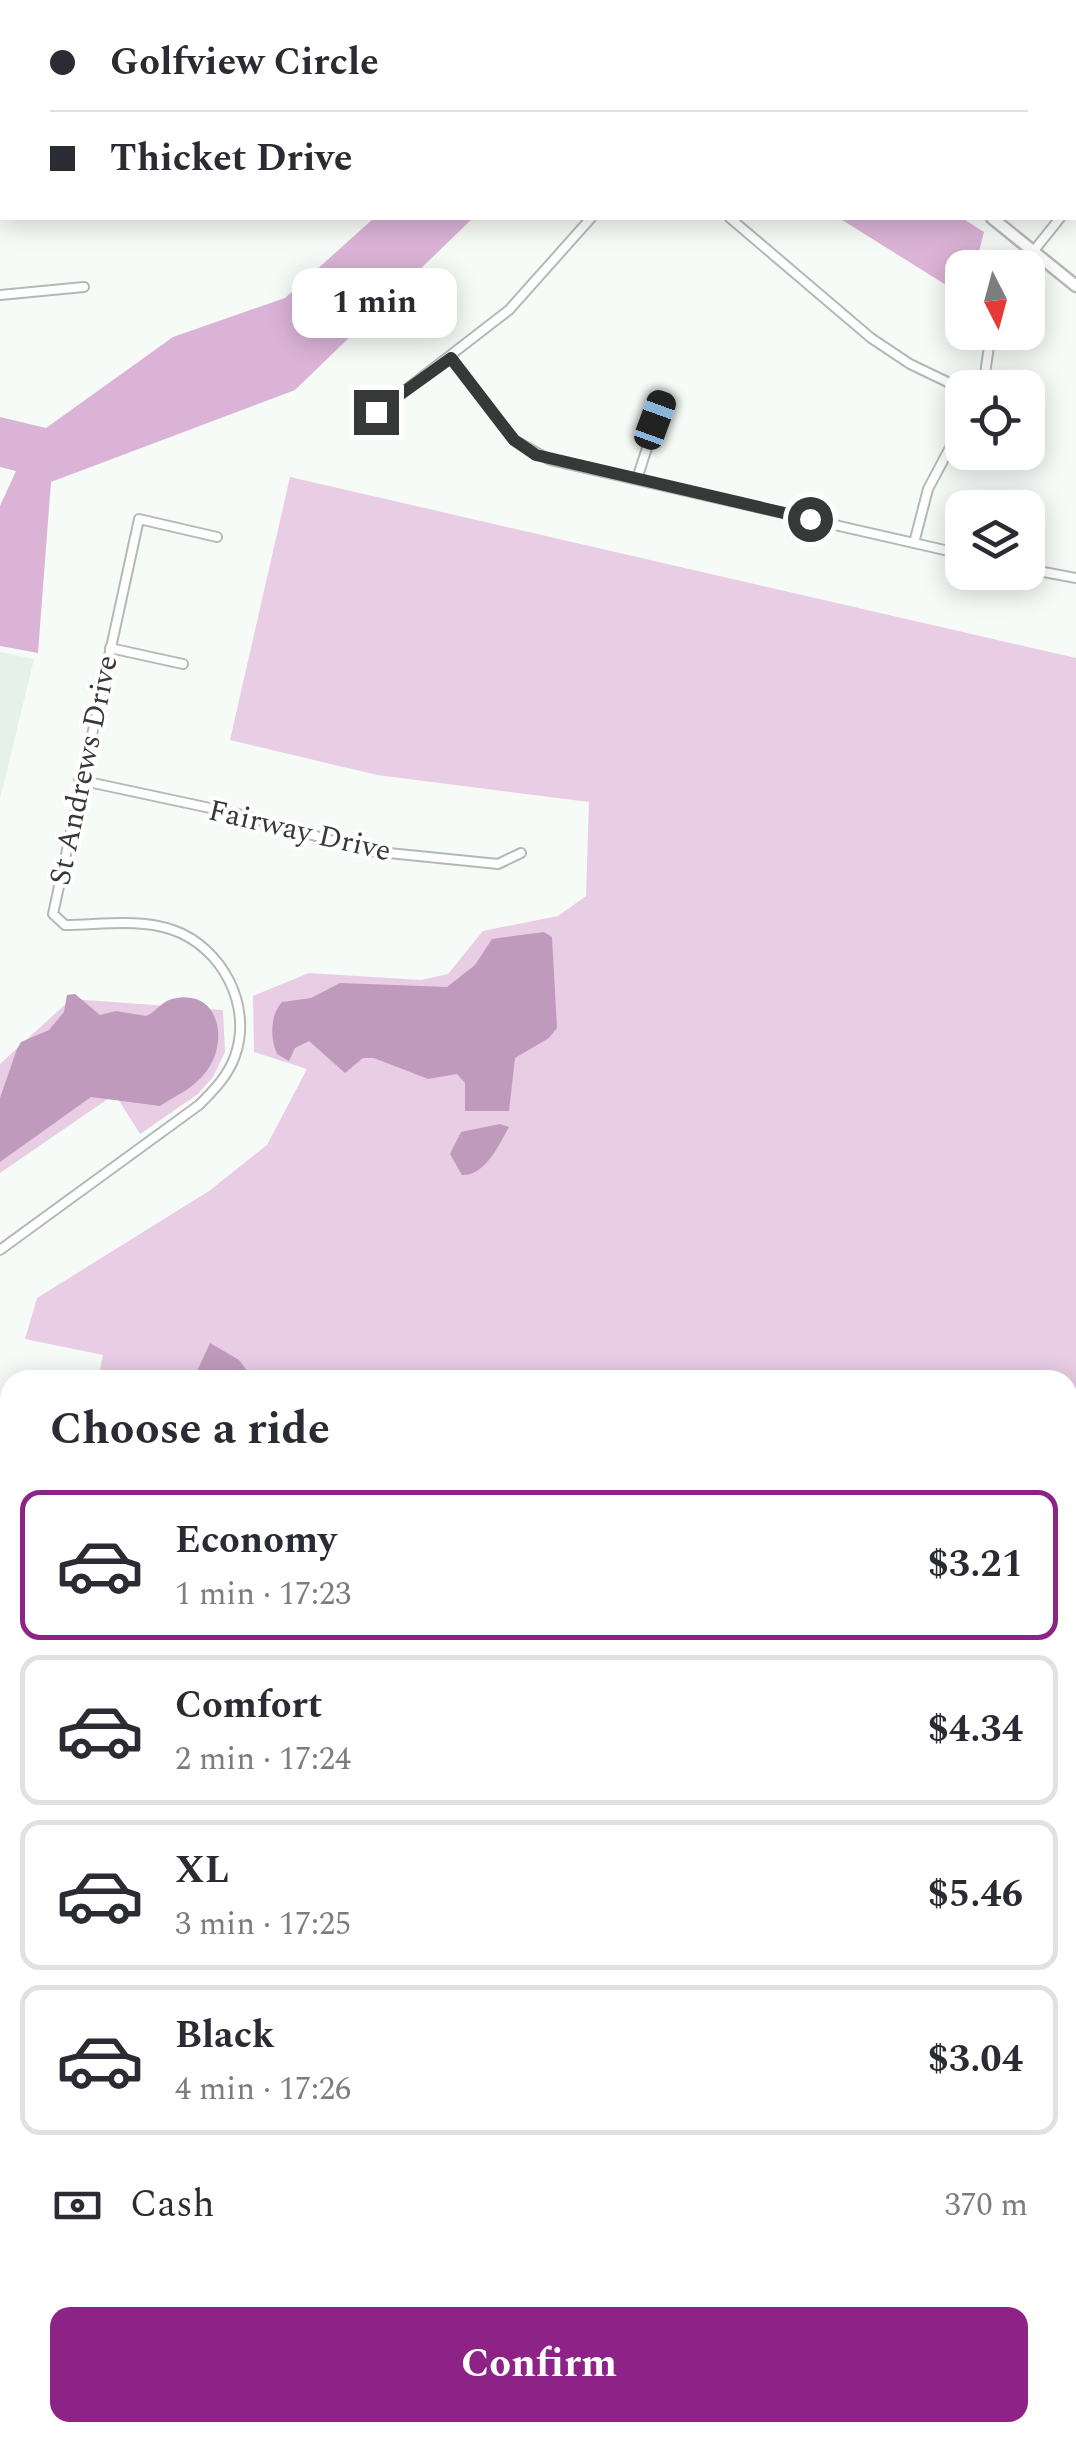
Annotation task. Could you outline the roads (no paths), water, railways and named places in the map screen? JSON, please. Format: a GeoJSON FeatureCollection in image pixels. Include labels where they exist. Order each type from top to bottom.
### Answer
{"type":"FeatureCollection","features":[{"type":"Feature","properties":{"kind":"street"},"geometry":{"type":"LineString","coordinates":[[397,0],[475,0]]}},
{"type":"Feature","properties":{"kind":"street"},"geometry":{"type":"LineString","coordinates":[[376,412],[451,358],[533,288],[589,220]]}},
{"type":"Feature","properties":{"kind":"street"},"geometry":{"type":"LineString","coordinates":[[732,220],[872,338],[910,364],[945,381]]}},
{"type":"Feature","properties":{"kind":"street"},"geometry":{"type":"LineString","coordinates":[[994,220],[1027,250]]}},
{"type":"Feature","properties":{"kind":"street"},"geometry":{"type":"LineString","coordinates":[[1033,250],[1058,220]]}},
{"type":"Feature","properties":{"kind":"street"},"geometry":{"type":"LineString","coordinates":[[1045,264],[1076,286]]}},
{"type":"Feature","properties":{"kind":"street"},"geometry":{"type":"LineString","coordinates":[[0,295],[84,286]]}},
{"type":"Feature","properties":{"kind":"street"},"geometry":{"type":"LineString","coordinates":[[451,358],[524,449],[550,460],[945,550]]}},
{"type":"Feature","properties":{"kind":"street"},"geometry":{"type":"LineString","coordinates":[[636,479],[663,398]]}},
{"type":"Feature","properties":{"kind":"street"},"geometry":{"type":"LineString","coordinates":[[914,543],[928,489],[945,457]]}},
{"type":"Feature","properties":{"kind":"street","name":"St Andrews Drive"},"geometry":{"type":"LineString","coordinates":[[0,1250],[199,1105],[222,1083],[236,1055],[241,1024],[236,996],[223,967],[200,944],[173,930],[144,924],[56,922],[53,914],[79,780],[139,519],[217,536]]}},
{"type":"Feature","properties":{"kind":"street"},"geometry":{"type":"LineString","coordinates":[[1045,572],[1076,578]]}},
{"type":"Feature","properties":{"kind":"street"},"geometry":{"type":"LineString","coordinates":[[110,648],[183,664]]}},
{"type":"Feature","properties":{"kind":"street","name":"Fairway Drive"},"geometry":{"type":"LineString","coordinates":[[79,780],[238,814],[369,851],[498,864],[521,853]]}}]}
